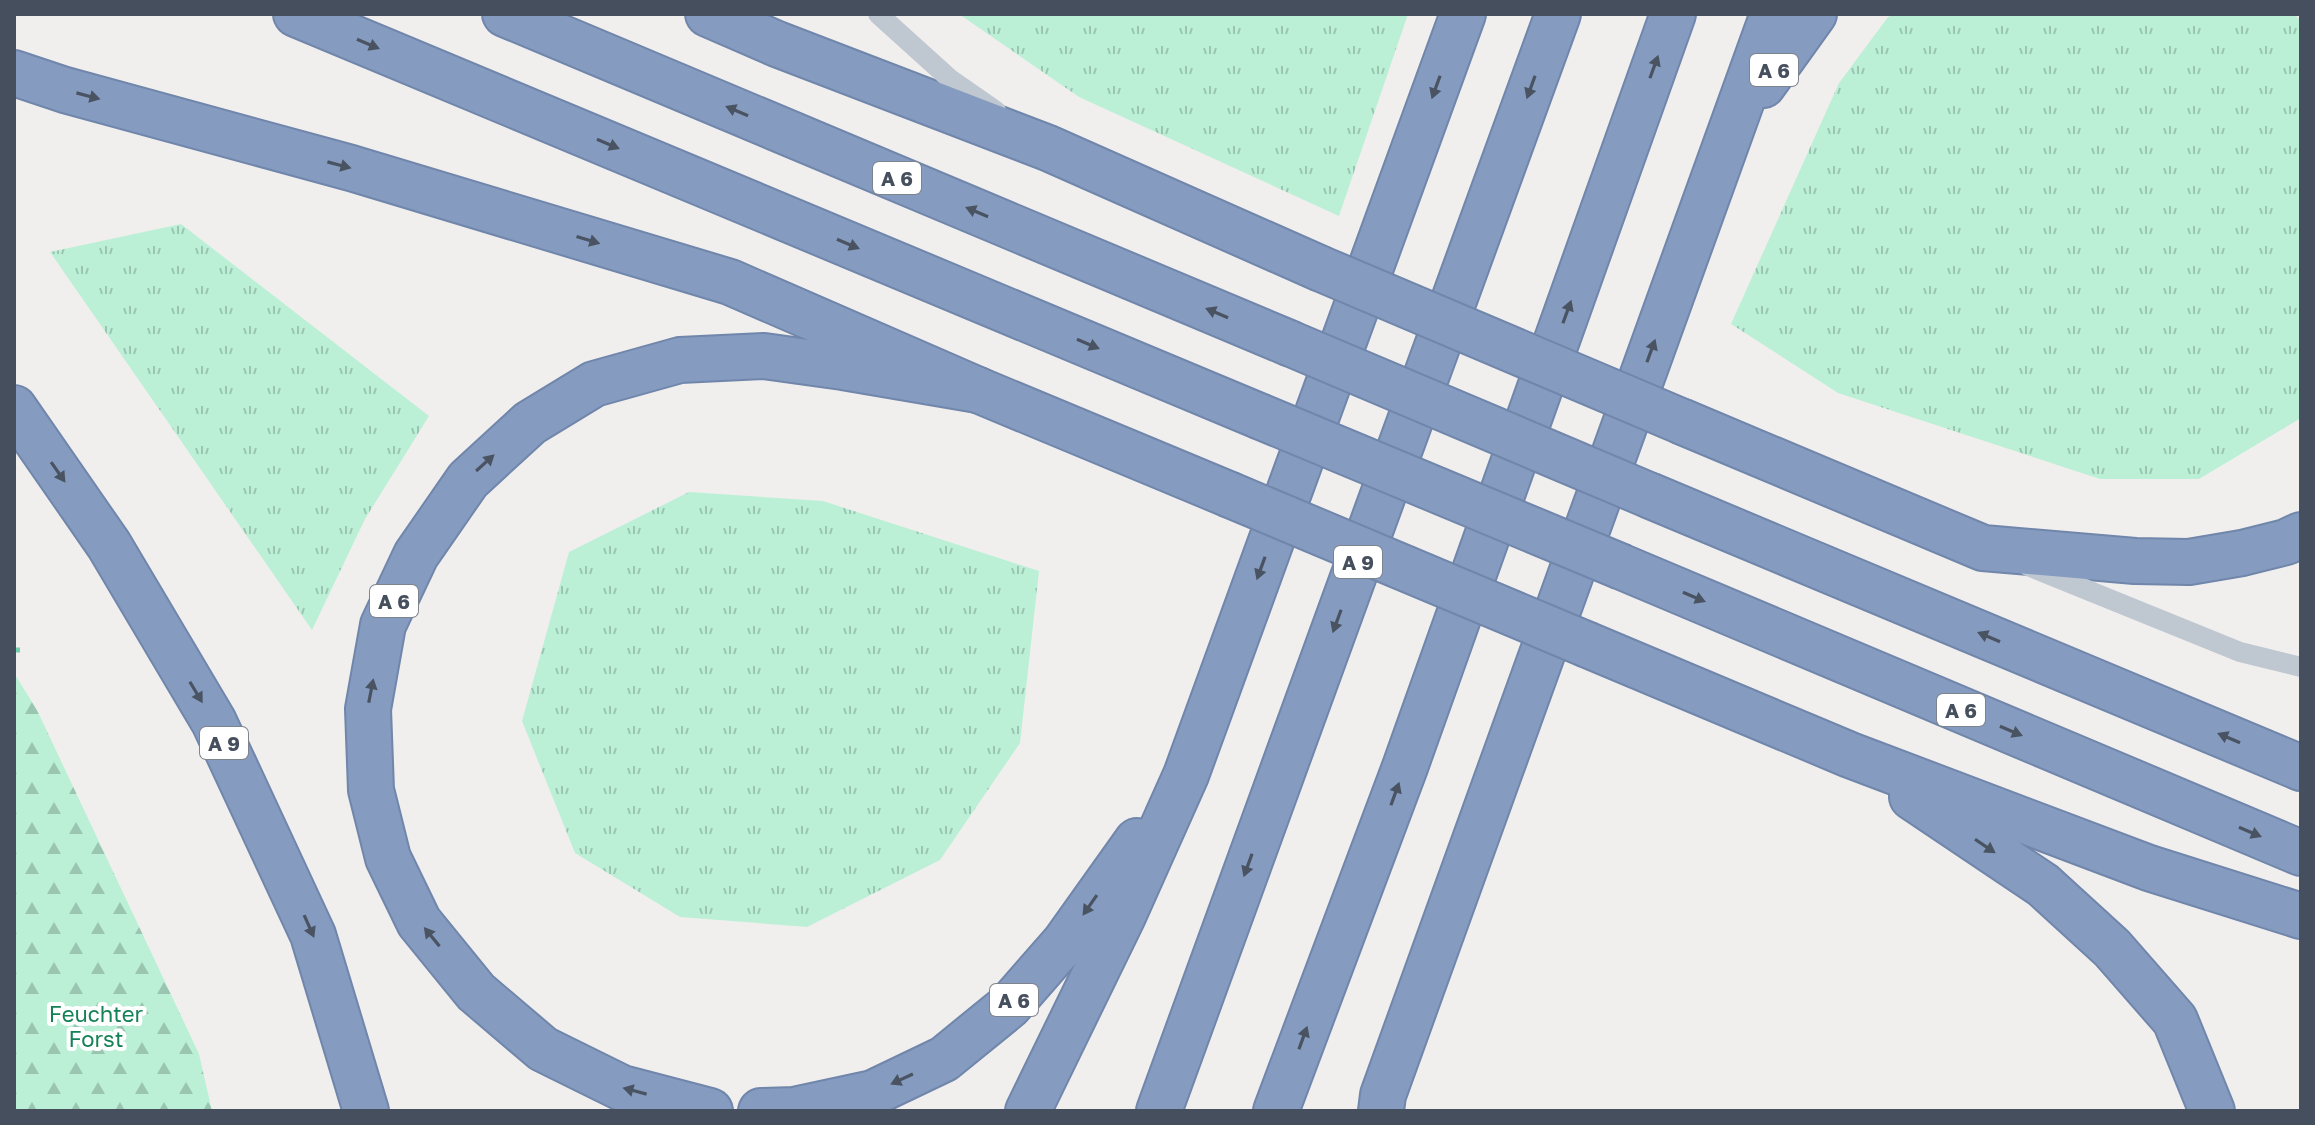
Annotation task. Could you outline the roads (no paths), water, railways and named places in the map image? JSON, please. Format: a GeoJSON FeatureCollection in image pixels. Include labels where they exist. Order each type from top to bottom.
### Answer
{"type":"FeatureCollection","features":[{"type":"Feature","properties":{"kind":"highway","name":"A 6"},"geometry":{"type":"LineString","coordinates":[[296,14],[2301,853]]}},
{"type":"Feature","properties":{"kind":"highway","name":"A 6"},"geometry":{"type":"LineString","coordinates":[[505,14],[2301,768]]}},
{"type":"Feature","properties":{"kind":"highway"},"geometry":{"type":"LineString","coordinates":[[708,14],[777,44],[1048,148],[1319,268],[1983,548],[2135,561],[2189,562],[2242,553],[2301,535]]}},
{"type":"Feature","properties":{"kind":"highway"},"geometry":{"type":"LineString","coordinates":[[1028,1111],[1123,916],[1186,775],[1463,14]]}},
{"type":"Feature","properties":{"kind":"highway","name":"A 9"},"geometry":{"type":"LineString","coordinates":[[1159,1111],[1558,14]]}},
{"type":"Feature","properties":{"kind":"highway"},"geometry":{"type":"LineString","coordinates":[[1276,1111],[1405,767],[1673,14]]}},
{"type":"Feature","properties":{"kind":"highway"},"geometry":{"type":"LineString","coordinates":[[1381,1111],[1383,1095],[1457,887],[1773,14]]}},
{"type":"Feature","properties":{"kind":"highway","name":"A 6"},"geometry":{"type":"LineString","coordinates":[[1733,126],[1814,14]]}},
{"type":"Feature","properties":{"kind":"highway"},"geometry":{"type":"LineString","coordinates":[[14,73],[65,90],[351,168],[730,282],[978,390],[1850,755],[2149,868],[2301,916]]}},
{"type":"Feature","properties":{"kind":"highway","name":"A 6"},"geometry":{"type":"LineString","coordinates":[[710,1111],[622,1088],[543,1049],[476,992],[419,922],[388,858],[371,790],[368,709],[383,625],[416,555],[468,480],[530,423],[594,384],[680,360],[764,356],[978,390]]}},
{"type":"Feature","properties":{"kind":"highway","name":"A 9"},"geometry":{"type":"LineString","coordinates":[[14,408],[109,545],[214,722],[313,935],[366,1111]]}},
{"type":"Feature","properties":{"kind":"highway"},"geometry":{"type":"LineString","coordinates":[[1850,755],[2043,885],[2112,948],[2175,1020],[2212,1111]]}},
{"type":"Feature","properties":{"kind":"highway","name":"A 6"},"geometry":{"type":"LineString","coordinates":[[761,1111],[794,1110],[873,1093],[944,1059],[1009,1006],[1065,942],[1186,775]]}},
{"type":"Feature","properties":{"kind":"lane"},"geometry":{"type":"LineString","coordinates":[[878,14],[950,79],[1048,148]]}},
{"type":"Feature","properties":{"kind":"lane"},"geometry":{"type":"LineString","coordinates":[[1983,548],[2240,652],[2301,667]]}},
{"type":"Feature","properties":{"kind":"park label","name":"Feuchter Forst"},"geometry":{"type":"Point","coordinates":[96,1026]}}]}
